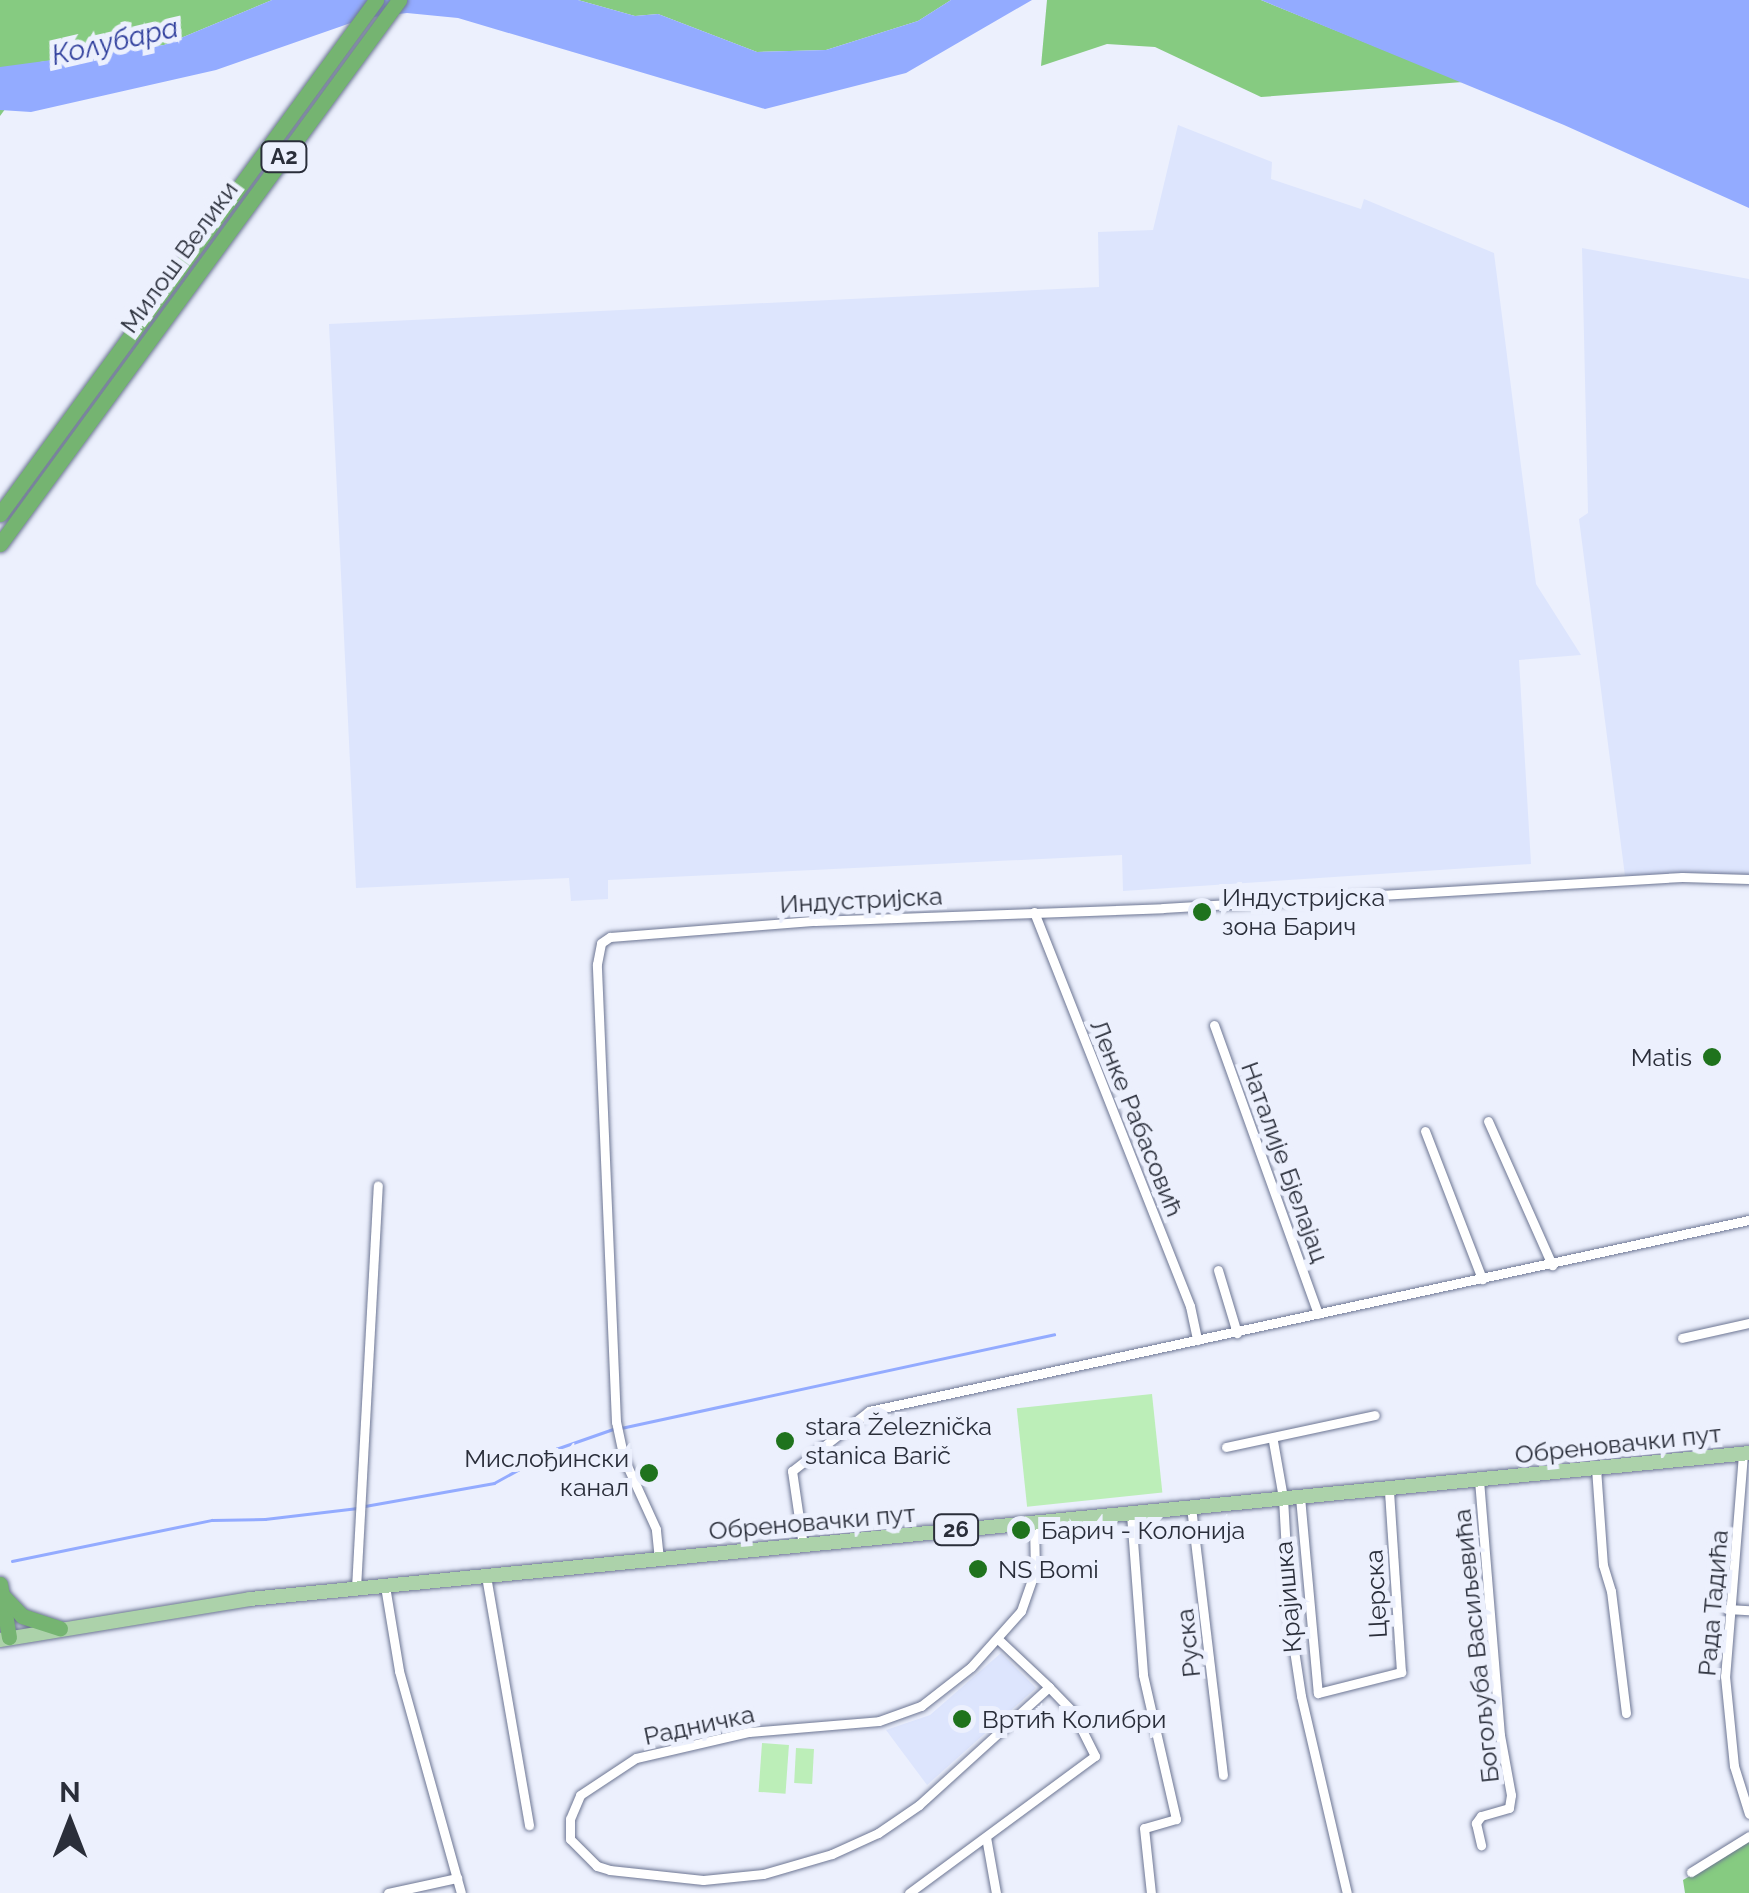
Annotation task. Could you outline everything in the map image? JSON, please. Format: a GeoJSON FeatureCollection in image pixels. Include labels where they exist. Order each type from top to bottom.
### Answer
{"type":"FeatureCollection","features":[{"type":"Feature","properties":{"kind":"highway","name":"Милош Велики"},"geometry":{"type":"LineString","coordinates":[[0,514],[376,0]]}},
{"type":"Feature","properties":{"kind":"highway","name":"Милош Велики"},"geometry":{"type":"LineString","coordinates":[[0,544],[399,0]]}},
{"type":"Feature","properties":{"kind":"highway"},"geometry":{"type":"LineString","coordinates":[[1,1590],[29,1619],[60,1628]]}},
{"type":"Feature","properties":{"kind":"highway"},"geometry":{"type":"LineString","coordinates":[[1,1590],[5,1638]]}},
{"type":"Feature","properties":{"kind":"main road","name":"Обреновачки пут"},"geometry":{"type":"LineString","coordinates":[[5,1638],[198,1604],[1746,1453]]}},
{"type":"Feature","properties":{"kind":"street","name":"Индустријска"},"geometry":{"type":"LineString","coordinates":[[659,1560],[656,1529],[616,1422],[597,964],[602,943],[621,934],[1682,877],[1749,879]]}},
{"type":"Feature","properties":{"kind":"street","name":"Ленке Рабасовић"},"geometry":{"type":"LineString","coordinates":[[1034,912],[1190,1306],[1198,1340]]}},
{"type":"Feature","properties":{"kind":"street","name":"Наталије Бјелајац"},"geometry":{"type":"LineString","coordinates":[[1214,1024],[1318,1314]]}},
{"type":"Feature","properties":{"kind":"street"},"geometry":{"type":"LineString","coordinates":[[1488,1121],[1552,1266]]}},
{"type":"Feature","properties":{"kind":"street"},"geometry":{"type":"LineString","coordinates":[[1425,1131],[1482,1279]]}},
{"type":"Feature","properties":{"kind":"street"},"geometry":{"type":"LineString","coordinates":[[356,1588],[378,1186]]}},
{"type":"Feature","properties":{"kind":"street"},"geometry":{"type":"LineString","coordinates":[[804,1546],[792,1471],[869,1411],[1552,1266],[1749,1220]]}},
{"type":"Feature","properties":{"kind":"street"},"geometry":{"type":"LineString","coordinates":[[1218,1270],[1237,1333]]}},
{"type":"Feature","properties":{"kind":"street"},"geometry":{"type":"LineString","coordinates":[[1682,1338],[1749,1324]]}},
{"type":"Feature","properties":{"kind":"street"},"geometry":{"type":"LineString","coordinates":[[1226,1448],[1375,1414]]}},
{"type":"Feature","properties":{"kind":"street"},"geometry":{"type":"LineString","coordinates":[[1272,1440],[1284,1498],[1290,1624],[1301,1696],[1348,1893]]}},
{"type":"Feature","properties":{"kind":"street","name":"Рада Тадића"},"geometry":{"type":"LineString","coordinates":[[1746,1453],[1727,1609],[1725,1676],[1730,1738],[1749,1814]]}},
{"type":"Feature","properties":{"kind":"street"},"geometry":{"type":"LineString","coordinates":[[1596,1468],[1604,1565],[1611,1591],[1626,1713]]}},
{"type":"Feature","properties":{"kind":"street","name":"Богољуба Васиљевића"},"geometry":{"type":"LineString","coordinates":[[1480,1480],[1500,1735],[1512,1795],[1509,1808],[1480,1816],[1476,1824],[1481,1844]]}},
{"type":"Feature","properties":{"kind":"street","name":"Церска"},"geometry":{"type":"LineString","coordinates":[[1318,1693],[1400,1672],[1389,1489]]}},
{"type":"Feature","properties":{"kind":"street","name":"Крајишка"},"geometry":{"type":"LineString","coordinates":[[1300,1497],[1318,1693]]}},
{"type":"Feature","properties":{"kind":"street","name":"Руска"},"geometry":{"type":"LineString","coordinates":[[1191,1508],[1223,1774]]}},
{"type":"Feature","properties":{"kind":"street"},"geometry":{"type":"LineString","coordinates":[[1131,1514],[1143,1675],[1154,1741],[1176,1819],[1144,1828],[1151,1893]]}},
{"type":"Feature","properties":{"kind":"street","name":"Радничка"},"geometry":{"type":"LineString","coordinates":[[1034,1523],[1036,1559],[1030,1593],[999,1640],[940,1692],[904,1714],[879,1721],[718,1737],[623,1764],[580,1795],[570,1819],[570,1839],[596,1866],[703,1880],[762,1874],[832,1854],[878,1833],[919,1805],[1049,1687]]}},
{"type":"Feature","properties":{"kind":"street"},"geometry":{"type":"LineString","coordinates":[[1736,1549],[1749,1549]]}},
{"type":"Feature","properties":{"kind":"street"},"geometry":{"type":"LineString","coordinates":[[486,1576],[529,1825]]}},
{"type":"Feature","properties":{"kind":"street"},"geometry":{"type":"LineString","coordinates":[[385,1586],[399,1670],[461,1893]]}},
{"type":"Feature","properties":{"kind":"street"},"geometry":{"type":"LineString","coordinates":[[1727,1609],[1749,1610]]}},
{"type":"Feature","properties":{"kind":"street"},"geometry":{"type":"LineString","coordinates":[[910,1893],[1095,1756],[1072,1712],[999,1640]]}},
{"type":"Feature","properties":{"kind":"street"},"geometry":{"type":"LineString","coordinates":[[1691,1872],[1749,1836]]}},
{"type":"Feature","properties":{"kind":"street"},"geometry":{"type":"LineString","coordinates":[[986,1837],[996,1893]]}},
{"type":"Feature","properties":{"kind":"street"},"geometry":{"type":"LineString","coordinates":[[388,1893],[456,1878]]}},
{"type":"Feature","properties":{"kind":"shaded area"},"geometry":{"type":"Polygon","coordinates":[[[1178,125],[1272,162],[1271,179],[1361,209],[1364,199],[1494,253],[1536,584],[1581,655],[1519,660],[1531,864],[1123,891],[1122,855],[608,880],[608,899],[571,901],[569,878],[356,888],[329,324],[1099,287],[1098,232],[1153,230],[1178,125]]]}},
{"type":"Feature","properties":{"kind":"shaded area"},"geometry":{"type":"Polygon","coordinates":[[[1582,248],[1749,279],[1749,876],[1625,876],[1579,519],[1588,513],[1582,248]]]}},
{"type":"Feature","properties":{"kind":"shaded area","name":"Вртић Колибри"},"geometry":{"type":"Polygon","coordinates":[[[1001,1653],[1036,1688],[927,1785],[886,1730],[930,1715],[1001,1653]]]}},
{"type":"Feature","properties":{"kind":"green space"},"geometry":{"type":"Polygon","coordinates":[[[0,0],[272,0],[164,45],[40,62],[0,116],[0,0]]]}},
{"type":"Feature","properties":{"kind":"green space"},"geometry":{"type":"Polygon","coordinates":[[[578,0],[951,0],[918,21],[826,50],[757,52],[658,14],[635,16],[578,0]]]}},
{"type":"Feature","properties":{"kind":"green space"},"geometry":{"type":"Polygon","coordinates":[[[1047,0],[1261,0],[1463,82],[1261,97],[1155,47],[1107,44],[1041,66],[1047,0]]]}},
{"type":"Feature","properties":{"kind":"green space"},"geometry":{"type":"Polygon","coordinates":[[[1152,1394],[1162,1492],[1027,1507],[1017,1408],[1152,1394]]]}},
{"type":"Feature","properties":{"kind":"green space"},"geometry":{"type":"Polygon","coordinates":[[[762,1743],[789,1745],[786,1794],[759,1792],[762,1743]]]}},
{"type":"Feature","properties":{"kind":"green space"},"geometry":{"type":"Polygon","coordinates":[[[796,1748],[814,1749],[812,1784],[794,1783],[796,1748]]]}},
{"type":"Feature","properties":{"kind":"green space"},"geometry":{"type":"Polygon","coordinates":[[[1749,1842],[1749,1893],[1685,1893],[1683,1880],[1749,1842]]]}},
{"type":"Feature","properties":{"kind":"water"},"geometry":{"type":"Polygon","coordinates":[[[272,0],[578,0],[635,16],[658,14],[757,52],[826,50],[918,21],[951,0],[1032,0],[906,73],[765,109],[458,18],[407,13],[365,18],[216,70],[31,112],[0,110],[0,67],[164,45],[272,0]]]}},
{"type":"Feature","properties":{"kind":"water"},"geometry":{"type":"Polygon","coordinates":[[[1261,0],[1749,0],[1749,208],[1564,125],[1261,0]]]}},
{"type":"Feature","properties":{"kind":"waterway"},"geometry":{"type":"LineString","coordinates":[[621,1428],[1054,1334]]}},
{"type":"Feature","properties":{"kind":"waterway"},"geometry":{"type":"LineString","coordinates":[[365,1506],[494,1483],[556,1449],[613,1429]]}},
{"type":"Feature","properties":{"kind":"waterway"},"geometry":{"type":"LineString","coordinates":[[12,1561],[212,1520],[265,1519],[357,1508]]}},
{"type":"Feature","properties":{"kind":"place","name":"Индустријска зона Барич"},"geometry":{"type":"Point","coordinates":[1202,912]}},
{"type":"Feature","properties":{"kind":"place","name":"Matis"},"geometry":{"type":"Point","coordinates":[1712,1057]}},
{"type":"Feature","properties":{"kind":"place","name":"stara Železnička stanica Barič"},"geometry":{"type":"Point","coordinates":[785,1441]}},
{"type":"Feature","properties":{"kind":"place","name":"Мислођински канал"},"geometry":{"type":"Point","coordinates":[649,1473]}},
{"type":"Feature","properties":{"kind":"place","name":"Барич - Колонија"},"geometry":{"type":"Point","coordinates":[1021,1530]}},
{"type":"Feature","properties":{"kind":"place","name":"NS Bomi"},"geometry":{"type":"Point","coordinates":[978,1569]}},
{"type":"Feature","properties":{"kind":"place","name":"Вртић Колибри"},"geometry":{"type":"Point","coordinates":[962,1719]}},
{"type":"Feature","properties":{"kind":"water label","name":"Колубара"},"geometry":{"type":"Point","coordinates":[115,42]}}]}
